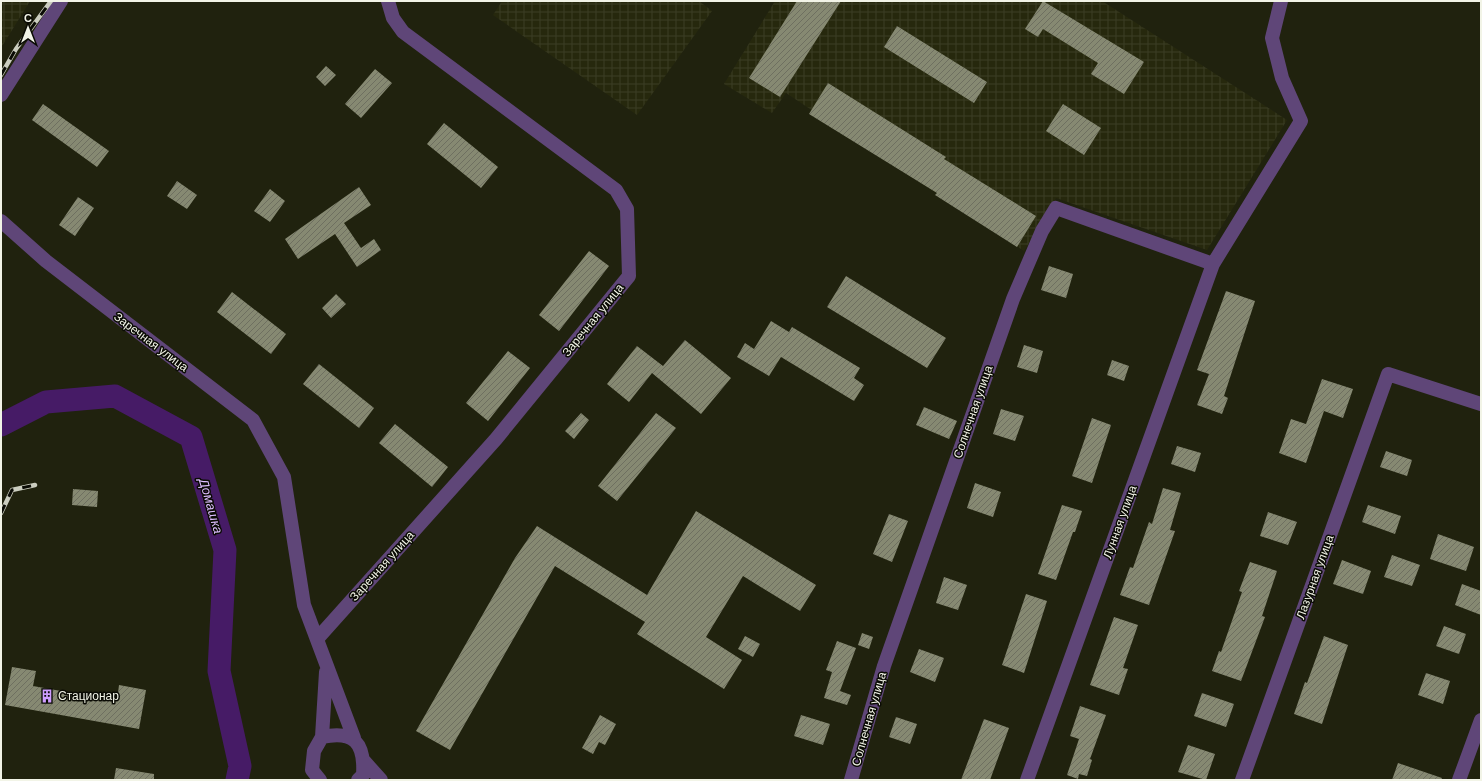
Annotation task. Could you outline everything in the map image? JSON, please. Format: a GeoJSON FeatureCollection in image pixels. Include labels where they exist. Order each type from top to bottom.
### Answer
{"type":"FeatureCollection","features":[{"type":"Feature","properties":{"kind":"street"},"geometry":{"type":"LineString","coordinates":[[1,94],[61,1]]}},
{"type":"Feature","properties":{"kind":"street","name":"Заречная улица"},"geometry":{"type":"LineString","coordinates":[[317,639],[496,439],[629,276],[627,210],[616,190],[403,32],[393,18],[388,1]]}},
{"type":"Feature","properties":{"kind":"street","name":"Лунная улица"},"geometry":{"type":"LineString","coordinates":[[1027,780],[1213,264],[1301,121],[1282,78],[1272,38],[1281,1]]}},
{"type":"Feature","properties":{"kind":"street","name":"Солнечная улица"},"geometry":{"type":"LineString","coordinates":[[851,780],[884,666],[1010,306],[1042,231],[1056,208],[1213,264]]}},
{"type":"Feature","properties":{"kind":"street","name":"Заречная улица"},"geometry":{"type":"LineString","coordinates":[[1,222],[46,261],[253,420],[284,477],[304,605],[364,761],[381,780]]}},
{"type":"Feature","properties":{"kind":"street","name":"Лазурная улица"},"geometry":{"type":"LineString","coordinates":[[1246,779],[1388,374],[1481,404]]}},
{"type":"Feature","properties":{"kind":"street"},"geometry":{"type":"LineString","coordinates":[[316,778],[312,770],[314,751],[322,737],[327,666]]}},
{"type":"Feature","properties":{"kind":"street"},"geometry":{"type":"LineString","coordinates":[[1459,780],[1481,720]]}},
{"type":"Feature","properties":{"kind":"street"},"geometry":{"type":"LineString","coordinates":[[322,737],[336,734],[354,738]]}},
{"type":"Feature","properties":{"kind":"street"},"geometry":{"type":"LineString","coordinates":[[358,780],[363,775],[364,761]]}},
{"type":"Feature","properties":{"kind":"shaded area"},"geometry":{"type":"Polygon","coordinates":[[[1,1],[30,1],[1,48],[1,1]]]}},
{"type":"Feature","properties":{"kind":"shaded area"},"geometry":{"type":"Polygon","coordinates":[[[502,1],[699,1],[712,11],[637,115],[493,15],[502,1]]]}},
{"type":"Feature","properties":{"kind":"shaded area"},"geometry":{"type":"Polygon","coordinates":[[[775,1],[1102,1],[1287,120],[1207,250],[1056,198],[1024,251],[786,93],[772,113],[724,84],[775,1]]]}},
{"type":"Feature","properties":{"kind":"building"},"geometry":{"type":"Polygon","coordinates":[[[797,1],[841,1],[780,97],[749,78],[797,1]]]}},
{"type":"Feature","properties":{"kind":"building"},"geometry":{"type":"Polygon","coordinates":[[[1043,1],[1144,62],[1124,94],[1091,74],[1098,63],[1043,29],[1038,37],[1025,29],[1043,1]]]}},
{"type":"Feature","properties":{"kind":"building"},"geometry":{"type":"Polygon","coordinates":[[[897,26],[987,82],[974,103],[884,47],[897,26]]]}},
{"type":"Feature","properties":{"kind":"building"},"geometry":{"type":"Polygon","coordinates":[[[326,66],[336,75],[325,86],[316,77],[326,66]]]}},
{"type":"Feature","properties":{"kind":"building"},"geometry":{"type":"Polygon","coordinates":[[[375,69],[392,83],[361,118],[345,104],[375,69]]]}},
{"type":"Feature","properties":{"kind":"building"},"geometry":{"type":"Polygon","coordinates":[[[828,83],[946,157],[944,159],[1036,216],[1017,247],[935,195],[937,193],[809,114],[828,83]]]}},
{"type":"Feature","properties":{"kind":"building"},"geometry":{"type":"Polygon","coordinates":[[[43,104],[109,151],[97,167],[32,120],[43,104]]]}},
{"type":"Feature","properties":{"kind":"building"},"geometry":{"type":"Polygon","coordinates":[[[1063,104],[1101,128],[1084,155],[1046,131],[1063,104]]]}},
{"type":"Feature","properties":{"kind":"building"},"geometry":{"type":"Polygon","coordinates":[[[444,123],[498,167],[481,188],[427,144],[444,123]]]}},
{"type":"Feature","properties":{"kind":"building"},"geometry":{"type":"Polygon","coordinates":[[[177,181],[197,195],[187,209],[167,196],[177,181]]]}},
{"type":"Feature","properties":{"kind":"building"},"geometry":{"type":"Polygon","coordinates":[[[359,187],[371,205],[344,223],[361,248],[374,239],[381,250],[357,267],[335,234],[298,259],[285,239],[359,187]]]}},
{"type":"Feature","properties":{"kind":"building"},"geometry":{"type":"Polygon","coordinates":[[[270,189],[285,201],[270,222],[254,211],[270,189]]]}},
{"type":"Feature","properties":{"kind":"building"},"geometry":{"type":"Polygon","coordinates":[[[78,197],[94,208],[75,236],[59,225],[78,197]]]}},
{"type":"Feature","properties":{"kind":"building"},"geometry":{"type":"Polygon","coordinates":[[[589,251],[609,266],[559,331],[539,315],[589,251]]]}},
{"type":"Feature","properties":{"kind":"building"},"geometry":{"type":"Polygon","coordinates":[[[1049,266],[1073,274],[1066,298],[1041,290],[1049,266]]]}},
{"type":"Feature","properties":{"kind":"building"},"geometry":{"type":"Polygon","coordinates":[[[846,276],[946,338],[927,368],[827,307],[846,276]]]}},
{"type":"Feature","properties":{"kind":"building"},"geometry":{"type":"Polygon","coordinates":[[[1226,291],[1255,301],[1224,396],[1228,398],[1222,414],[1197,405],[1209,374],[1197,370],[1226,291]]]}},
{"type":"Feature","properties":{"kind":"building"},"geometry":{"type":"Polygon","coordinates":[[[232,292],[286,334],[271,354],[217,312],[232,292]]]}},
{"type":"Feature","properties":{"kind":"building"},"geometry":{"type":"Polygon","coordinates":[[[336,294],[346,304],[331,318],[322,308],[336,294]]]}},
{"type":"Feature","properties":{"kind":"building"},"geometry":{"type":"Polygon","coordinates":[[[771,321],[789,332],[792,327],[860,368],[854,378],[864,385],[854,401],[781,357],[769,376],[737,357],[745,343],[754,349],[771,321]]]}},
{"type":"Feature","properties":{"kind":"building"},"geometry":{"type":"Polygon","coordinates":[[[685,340],[731,378],[701,414],[652,373],[629,402],[607,384],[637,346],[663,366],[685,340]]]}},
{"type":"Feature","properties":{"kind":"building"},"geometry":{"type":"Polygon","coordinates":[[[1024,345],[1043,351],[1037,373],[1017,367],[1024,345]]]}},
{"type":"Feature","properties":{"kind":"building"},"geometry":{"type":"Polygon","coordinates":[[[508,351],[530,368],[488,421],[466,403],[508,351]]]}},
{"type":"Feature","properties":{"kind":"building"},"geometry":{"type":"Polygon","coordinates":[[[1112,360],[1129,366],[1124,381],[1107,375],[1112,360]]]}},
{"type":"Feature","properties":{"kind":"building"},"geometry":{"type":"Polygon","coordinates":[[[319,364],[374,408],[359,428],[303,384],[319,364]]]}},
{"type":"Feature","properties":{"kind":"building"},"geometry":{"type":"Polygon","coordinates":[[[1322,379],[1353,389],[1343,418],[1324,411],[1306,463],[1279,453],[1291,419],[1306,424],[1322,379]]]}},
{"type":"Feature","properties":{"kind":"building"},"geometry":{"type":"Polygon","coordinates":[[[924,407],[957,421],[949,439],[916,425],[924,407]]]}},
{"type":"Feature","properties":{"kind":"building"},"geometry":{"type":"Polygon","coordinates":[[[1001,409],[1024,416],[1015,441],[993,434],[1001,409]]]}},
{"type":"Feature","properties":{"kind":"building"},"geometry":{"type":"Polygon","coordinates":[[[581,413],[589,420],[574,439],[565,431],[581,413]]]}},
{"type":"Feature","properties":{"kind":"building"},"geometry":{"type":"Polygon","coordinates":[[[656,413],[676,428],[617,501],[598,486],[656,413]]]}},
{"type":"Feature","properties":{"kind":"building"},"geometry":{"type":"Polygon","coordinates":[[[1092,418],[1111,425],[1092,483],[1072,476],[1092,418]]]}},
{"type":"Feature","properties":{"kind":"building"},"geometry":{"type":"Polygon","coordinates":[[[395,424],[448,467],[432,487],[379,443],[395,424]]]}},
{"type":"Feature","properties":{"kind":"building"},"geometry":{"type":"Polygon","coordinates":[[[1177,446],[1201,453],[1195,472],[1171,464],[1177,446]]]}},
{"type":"Feature","properties":{"kind":"building"},"geometry":{"type":"Polygon","coordinates":[[[1386,451],[1412,460],[1407,476],[1380,467],[1386,451]]]}},
{"type":"Feature","properties":{"kind":"building"},"geometry":{"type":"Polygon","coordinates":[[[975,483],[1001,492],[993,517],[967,508],[975,483]]]}},
{"type":"Feature","properties":{"kind":"building"},"geometry":{"type":"Polygon","coordinates":[[[1163,488],[1181,493],[1170,530],[1175,531],[1149,605],[1120,595],[1130,567],[1133,568],[1149,522],[1152,524],[1163,488]]]}},
{"type":"Feature","properties":{"kind":"building"},"geometry":{"type":"Polygon","coordinates":[[[73,489],[98,491],[97,507],[72,505],[73,489]]]}},
{"type":"Feature","properties":{"kind":"building"},"geometry":{"type":"Polygon","coordinates":[[[1062,505],[1082,511],[1056,580],[1038,574],[1062,505]]]}},
{"type":"Feature","properties":{"kind":"building"},"geometry":{"type":"Polygon","coordinates":[[[1368,505],[1401,516],[1395,534],[1362,522],[1368,505]]]}},
{"type":"Feature","properties":{"kind":"building"},"geometry":{"type":"Polygon","coordinates":[[[696,511],[816,585],[800,611],[743,576],[706,637],[742,660],[724,689],[637,634],[645,622],[555,566],[450,750],[416,731],[515,558],[537,526],[647,595],[696,511]]]}},
{"type":"Feature","properties":{"kind":"building"},"geometry":{"type":"Polygon","coordinates":[[[1268,512],[1297,522],[1288,545],[1260,536],[1268,512]]]}},
{"type":"Feature","properties":{"kind":"building"},"geometry":{"type":"Polygon","coordinates":[[[889,514],[908,521],[892,562],[873,554],[889,514]]]}},
{"type":"Feature","properties":{"kind":"building"},"geometry":{"type":"Polygon","coordinates":[[[1438,534],[1474,547],[1466,571],[1430,559],[1438,534]]]}},
{"type":"Feature","properties":{"kind":"building"},"geometry":{"type":"Polygon","coordinates":[[[1392,555],[1420,565],[1412,586],[1384,577],[1392,555]]]}},
{"type":"Feature","properties":{"kind":"building"},"geometry":{"type":"Polygon","coordinates":[[[1342,560],[1371,571],[1363,594],[1333,584],[1342,560]]]}},
{"type":"Feature","properties":{"kind":"building"},"geometry":{"type":"Polygon","coordinates":[[[1250,562],[1277,571],[1262,616],[1265,617],[1241,681],[1212,671],[1219,651],[1221,652],[1242,592],[1239,591],[1250,562]]]}},
{"type":"Feature","properties":{"kind":"building"},"geometry":{"type":"Polygon","coordinates":[[[944,577],[967,585],[958,610],[936,603],[944,577]]]}},
{"type":"Feature","properties":{"kind":"building"},"geometry":{"type":"Polygon","coordinates":[[[1462,584],[1481,591],[1481,615],[1455,605],[1462,584]]]}},
{"type":"Feature","properties":{"kind":"building"},"geometry":{"type":"Polygon","coordinates":[[[1026,594],[1047,601],[1024,673],[1002,665],[1026,594]]]}},
{"type":"Feature","properties":{"kind":"building"},"geometry":{"type":"Polygon","coordinates":[[[1114,617],[1138,625],[1123,668],[1128,669],[1119,695],[1090,685],[1114,617]]]}},
{"type":"Feature","properties":{"kind":"building"},"geometry":{"type":"Polygon","coordinates":[[[1444,626],[1466,634],[1459,654],[1436,646],[1444,626]]]}},
{"type":"Feature","properties":{"kind":"building"},"geometry":{"type":"Polygon","coordinates":[[[862,633],[873,637],[869,649],[858,645],[862,633]]]}},
{"type":"Feature","properties":{"kind":"building"},"geometry":{"type":"Polygon","coordinates":[[[745,636],[760,644],[753,657],[738,649],[745,636]]]}},
{"type":"Feature","properties":{"kind":"building"},"geometry":{"type":"Polygon","coordinates":[[[1324,636],[1348,645],[1322,724],[1294,714],[1305,682],[1307,683],[1324,636]]]}},
{"type":"Feature","properties":{"kind":"building"},"geometry":{"type":"Polygon","coordinates":[[[837,641],[856,648],[840,691],[851,695],[847,705],[824,698],[832,672],[826,670],[837,641]]]}},
{"type":"Feature","properties":{"kind":"building"},"geometry":{"type":"Polygon","coordinates":[[[919,649],[944,658],[935,682],[910,672],[919,649]]]}},
{"type":"Feature","properties":{"kind":"building","name":"Стационар"},"geometry":{"type":"Polygon","coordinates":[[[12,667],[36,671],[33,686],[117,701],[119,685],[146,690],[139,729],[5,705],[12,667]]]}},
{"type":"Feature","properties":{"kind":"building"},"geometry":{"type":"Polygon","coordinates":[[[1426,673],[1450,681],[1443,704],[1418,695],[1426,673]]]}},
{"type":"Feature","properties":{"kind":"building"},"geometry":{"type":"Polygon","coordinates":[[[1202,693],[1234,704],[1226,727],[1194,716],[1202,693]]]}},
{"type":"Feature","properties":{"kind":"building"},"geometry":{"type":"Polygon","coordinates":[[[1080,706],[1106,715],[1090,759],[1092,760],[1087,776],[1079,774],[1078,779],[1067,775],[1079,739],[1070,736],[1080,706]]]}},
{"type":"Feature","properties":{"kind":"building"},"geometry":{"type":"Polygon","coordinates":[[[600,715],[616,724],[605,745],[599,742],[593,754],[582,748],[600,715]]]}},
{"type":"Feature","properties":{"kind":"building"},"geometry":{"type":"Polygon","coordinates":[[[801,715],[830,724],[823,745],[794,736],[801,715]]]}},
{"type":"Feature","properties":{"kind":"building"},"geometry":{"type":"Polygon","coordinates":[[[896,717],[917,724],[910,744],[889,737],[896,717]]]}},
{"type":"Feature","properties":{"kind":"building"},"geometry":{"type":"Polygon","coordinates":[[[984,719],[1009,728],[990,780],[961,780],[984,719]]]}},
{"type":"Feature","properties":{"kind":"building"},"geometry":{"type":"Polygon","coordinates":[[[1188,745],[1215,754],[1206,780],[1178,772],[1188,745]]]}},
{"type":"Feature","properties":{"kind":"building"},"geometry":{"type":"Polygon","coordinates":[[[1398,763],[1442,778],[1442,780],[1392,780],[1398,763]]]}},
{"type":"Feature","properties":{"kind":"building"},"geometry":{"type":"Polygon","coordinates":[[[116,768],[154,774],[154,780],[114,780],[116,768]]]}},
{"type":"Feature","properties":{"kind":"waterway","name":"Домашка"},"geometry":{"type":"LineString","coordinates":[[1,425],[46,402],[115,396],[191,437],[225,550],[219,671],[240,766],[237,780]]}},
{"type":"Feature","properties":{"kind":"railway"},"geometry":{"type":"LineString","coordinates":[[1,75],[16,49],[51,1]]}},
{"type":"Feature","properties":{"kind":"railway"},"geometry":{"type":"LineString","coordinates":[[1,513],[12,490],[35,485]]}},
{"type":"Feature","properties":{"kind":"place","name":"Стационар"},"geometry":{"type":"Point","coordinates":[47,696]}}]}
